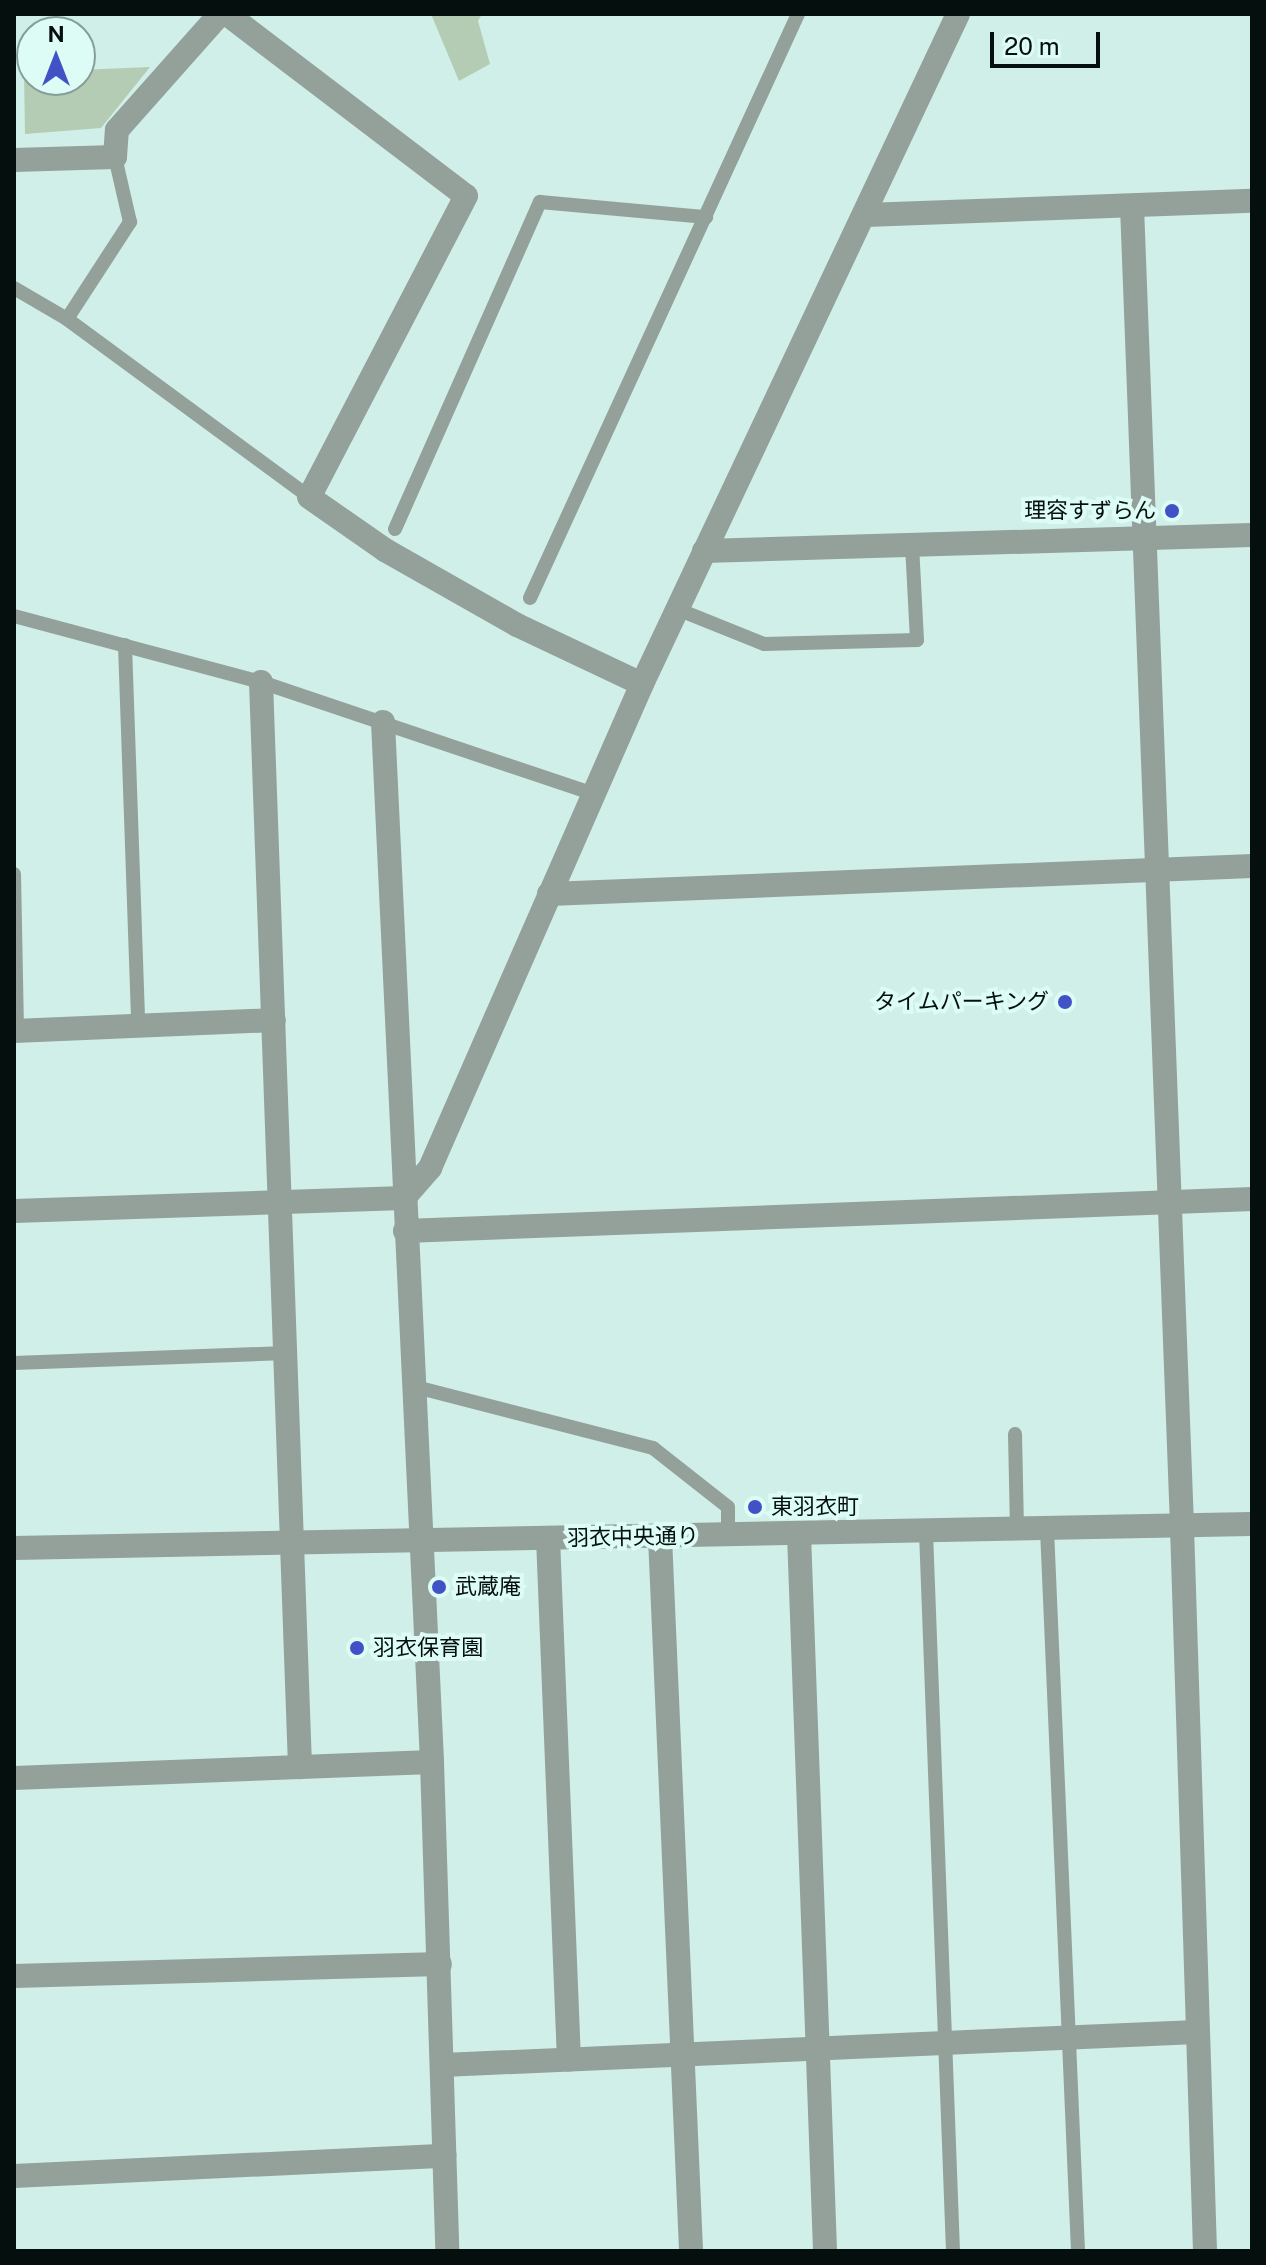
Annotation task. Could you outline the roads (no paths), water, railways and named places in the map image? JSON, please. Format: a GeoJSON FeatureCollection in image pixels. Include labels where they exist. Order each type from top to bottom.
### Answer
{"type":"FeatureCollection","features":[{"type":"Feature","properties":{"kind":"street"},"geometry":{"type":"LineString","coordinates":[[14,160],[115,157],[117,130],[220,14]]}},
{"type":"Feature","properties":{"kind":"street"},"geometry":{"type":"LineString","coordinates":[[227,14],[466,196],[309,497],[385,550],[517,625],[642,684]]}},
{"type":"Feature","properties":{"kind":"street"},"geometry":{"type":"LineString","coordinates":[[14,1211],[404,1198],[430,1168],[642,684],[958,14]]}},
{"type":"Feature","properties":{"kind":"street"},"geometry":{"type":"LineString","coordinates":[[865,215],[1252,201]]}},
{"type":"Feature","properties":{"kind":"street"},"geometry":{"type":"LineString","coordinates":[[1132,206],[1182,1527],[1205,2251]]}},
{"type":"Feature","properties":{"kind":"street"},"geometry":{"type":"LineString","coordinates":[[704,551],[1252,535]]}},
{"type":"Feature","properties":{"kind":"street"},"geometry":{"type":"LineString","coordinates":[[261,682],[300,1767]]}},
{"type":"Feature","properties":{"kind":"street"},"geometry":{"type":"LineString","coordinates":[[383,722],[418,1541],[432,1762],[447,2251]]}},
{"type":"Feature","properties":{"kind":"street"},"geometry":{"type":"LineString","coordinates":[[549,894],[1252,866]]}},
{"type":"Feature","properties":{"kind":"street"},"geometry":{"type":"LineString","coordinates":[[16,1031],[274,1020]]}},
{"type":"Feature","properties":{"kind":"street"},"geometry":{"type":"LineString","coordinates":[[405,1231],[1252,1199]]}},
{"type":"Feature","properties":{"kind":"street","name":"羽衣中央通り"},"geometry":{"type":"LineString","coordinates":[[14,1548],[1252,1524]]}},
{"type":"Feature","properties":{"kind":"street"},"geometry":{"type":"LineString","coordinates":[[799,1534],[825,2251]]}},
{"type":"Feature","properties":{"kind":"street"},"geometry":{"type":"LineString","coordinates":[[660,1537],[691,2251]]}},
{"type":"Feature","properties":{"kind":"street"},"geometry":{"type":"LineString","coordinates":[[548,1538],[569,2060]]}},
{"type":"Feature","properties":{"kind":"street"},"geometry":{"type":"LineString","coordinates":[[14,1778],[432,1762]]}},
{"type":"Feature","properties":{"kind":"street"},"geometry":{"type":"LineString","coordinates":[[14,1976],[440,1964]]}},
{"type":"Feature","properties":{"kind":"street"},"geometry":{"type":"LineString","coordinates":[[443,2065],[1196,2032]]}},
{"type":"Feature","properties":{"kind":"street"},"geometry":{"type":"LineString","coordinates":[[14,2176],[445,2156]]}},
{"type":"Feature","properties":{"kind":"lane"},"geometry":{"type":"LineString","coordinates":[[530,598],[798,14]]}},
{"type":"Feature","properties":{"kind":"lane"},"geometry":{"type":"LineString","coordinates":[[67,319],[130,222],[115,157]]}},
{"type":"Feature","properties":{"kind":"lane"},"geometry":{"type":"LineString","coordinates":[[395,529],[540,202],[706,217]]}},
{"type":"Feature","properties":{"kind":"lane"},"geometry":{"type":"LineString","coordinates":[[14,288],[67,319],[309,497]]}},
{"type":"Feature","properties":{"kind":"lane"},"geometry":{"type":"LineString","coordinates":[[677,609],[764,644],[917,640],[912,545]]}},
{"type":"Feature","properties":{"kind":"lane"},"geometry":{"type":"LineString","coordinates":[[14,616],[261,682],[594,794]]}},
{"type":"Feature","properties":{"kind":"lane"},"geometry":{"type":"LineString","coordinates":[[125,645],[138,1026]]}},
{"type":"Feature","properties":{"kind":"lane"},"geometry":{"type":"LineString","coordinates":[[14,874],[16,1031]]}},
{"type":"Feature","properties":{"kind":"lane"},"geometry":{"type":"LineString","coordinates":[[14,1363],[285,1353]]}},
{"type":"Feature","properties":{"kind":"lane"},"geometry":{"type":"LineString","coordinates":[[412,1386],[653,1448],[728,1507],[728,1535]]}},
{"type":"Feature","properties":{"kind":"lane"},"geometry":{"type":"LineString","coordinates":[[1015,1434],[1017,1530]]}},
{"type":"Feature","properties":{"kind":"lane"},"geometry":{"type":"LineString","coordinates":[[1047,1529],[1078,2251]]}},
{"type":"Feature","properties":{"kind":"lane"},"geometry":{"type":"LineString","coordinates":[[926,1532],[953,2251]]}},
{"type":"Feature","properties":{"kind":"place","name":"理容すずらん"},"geometry":{"type":"Point","coordinates":[1172,511]}},
{"type":"Feature","properties":{"kind":"place","name":"タイムパーキング"},"geometry":{"type":"Point","coordinates":[1065,1002]}},
{"type":"Feature","properties":{"kind":"place","name":"東羽衣町"},"geometry":{"type":"Point","coordinates":[755,1507]}},
{"type":"Feature","properties":{"kind":"place","name":"武蔵庵"},"geometry":{"type":"Point","coordinates":[439,1587]}},
{"type":"Feature","properties":{"kind":"place","name":"羽衣保育園"},"geometry":{"type":"Point","coordinates":[357,1648]}}]}
